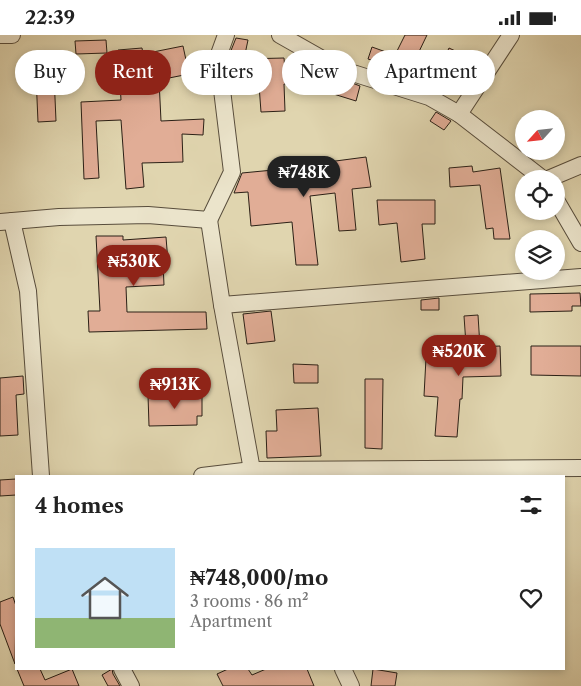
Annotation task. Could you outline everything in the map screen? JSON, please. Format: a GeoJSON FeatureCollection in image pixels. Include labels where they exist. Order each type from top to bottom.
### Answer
{"type":"FeatureCollection","features":[{"type":"Feature","properties":{"kind":"street"},"geometry":{"type":"LineString","coordinates":[[0,35],[12,35]]}},
{"type":"Feature","properties":{"kind":"street"},"geometry":{"type":"LineString","coordinates":[[226,35],[218,57],[232,172],[209,220],[222,305],[253,473]]}},
{"type":"Feature","properties":{"kind":"street"},"geometry":{"type":"LineString","coordinates":[[280,35],[340,69],[429,97],[459,114],[531,170]]}},
{"type":"Feature","properties":{"kind":"street"},"geometry":{"type":"LineString","coordinates":[[459,114],[511,35]]}},
{"type":"Feature","properties":{"kind":"street"},"geometry":{"type":"LineString","coordinates":[[565,172],[581,165]]}},
{"type":"Feature","properties":{"kind":"street"},"geometry":{"type":"LineString","coordinates":[[41,475],[28,291],[6,221],[59,217],[148,215],[209,220]]}},
{"type":"Feature","properties":{"kind":"street"},"geometry":{"type":"LineString","coordinates":[[565,215],[581,243]]}},
{"type":"Feature","properties":{"kind":"street"},"geometry":{"type":"LineString","coordinates":[[222,305],[581,277]]}},
{"type":"Feature","properties":{"kind":"street"},"geometry":{"type":"LineString","coordinates":[[219,475],[581,468]]}},
{"type":"Feature","properties":{"kind":"street"},"geometry":{"type":"LineString","coordinates":[[123,670],[131,686]]}},
{"type":"Feature","properties":{"kind":"street"},"geometry":{"type":"LineString","coordinates":[[343,670],[351,686]]}},
{"type":"Feature","properties":{"kind":"building"},"geometry":{"type":"Polygon","coordinates":[[[405,35],[427,35],[420,50],[398,50],[405,35]]]}},
{"type":"Feature","properties":{"kind":"building"},"geometry":{"type":"Polygon","coordinates":[[[236,38],[248,40],[246,50],[231,50],[236,38]]]}},
{"type":"Feature","properties":{"kind":"building"},"geometry":{"type":"Polygon","coordinates":[[[106,40],[107,50],[95,50],[95,53],[85,54],[85,50],[76,50],[75,41],[106,40]]]}},
{"type":"Feature","properties":{"kind":"building"},"geometry":{"type":"Polygon","coordinates":[[[183,46],[184,50],[181,50],[181,76],[171,78],[171,50],[163,50],[183,46]]]}},
{"type":"Feature","properties":{"kind":"building"},"geometry":{"type":"Polygon","coordinates":[[[142,48],[142,50],[118,50],[142,48]]]}},
{"type":"Feature","properties":{"kind":"building"},"geometry":{"type":"Polygon","coordinates":[[[272,58],[282,58],[282,95],[284,95],[285,111],[261,112],[260,95],[272,95],[272,58]]]}},
{"type":"Feature","properties":{"kind":"building"},"geometry":{"type":"Polygon","coordinates":[[[357,85],[360,86],[356,101],[337,95],[357,95],[357,85]]]}},
{"type":"Feature","properties":{"kind":"building"},"geometry":{"type":"Polygon","coordinates":[[[37,95],[55,95],[56,121],[38,122],[37,95]]]}},
{"type":"Feature","properties":{"kind":"building"},"geometry":{"type":"Polygon","coordinates":[[[121,95],[160,95],[161,121],[204,119],[203,135],[182,134],[183,162],[142,163],[144,187],[126,189],[121,120],[96,121],[99,178],[84,179],[81,102],[121,100],[121,95]]]}},
{"type":"Feature","properties":{"kind":"building"},"geometry":{"type":"Polygon","coordinates":[[[436,112],[451,121],[444,130],[430,121],[436,112]]]}},
{"type":"Feature","properties":{"kind":"building"},"geometry":{"type":"Polygon","coordinates":[[[366,157],[371,187],[352,189],[356,230],[339,231],[335,193],[310,196],[318,265],[296,265],[292,222],[251,226],[248,192],[234,193],[242,173],[305,167],[305,165],[366,157]]]}},
{"type":"Feature","properties":{"kind":"building"},"geometry":{"type":"Polygon","coordinates":[[[472,166],[473,172],[500,168],[510,239],[494,239],[493,228],[486,229],[480,185],[450,187],[449,168],[472,166]]]}},
{"type":"Feature","properties":{"kind":"building"},"geometry":{"type":"Polygon","coordinates":[[[377,200],[435,200],[435,224],[422,224],[425,259],[401,262],[397,223],[379,225],[377,200]]]}},
{"type":"Feature","properties":{"kind":"building"},"geometry":{"type":"Polygon","coordinates":[[[96,236],[123,236],[123,240],[166,237],[168,262],[163,263],[164,285],[126,287],[127,312],[206,312],[207,329],[89,332],[88,311],[100,311],[96,236]]]}},
{"type":"Feature","properties":{"kind":"building"},"geometry":{"type":"Polygon","coordinates":[[[580,293],[581,306],[572,306],[572,311],[530,312],[530,294],[580,293]]]}},
{"type":"Feature","properties":{"kind":"building"},"geometry":{"type":"Polygon","coordinates":[[[439,298],[439,310],[421,310],[421,300],[439,298]]]}},
{"type":"Feature","properties":{"kind":"building"},"geometry":{"type":"Polygon","coordinates":[[[271,311],[275,341],[247,344],[243,314],[271,311]]]}},
{"type":"Feature","properties":{"kind":"building"},"geometry":{"type":"Polygon","coordinates":[[[478,315],[480,347],[500,346],[501,376],[463,377],[457,437],[435,436],[438,397],[424,396],[426,358],[467,359],[464,316],[478,315]]]}},
{"type":"Feature","properties":{"kind":"building"},"geometry":{"type":"Polygon","coordinates":[[[531,346],[581,346],[581,376],[531,375],[531,346]]]}},
{"type":"Feature","properties":{"kind":"building"},"geometry":{"type":"Polygon","coordinates":[[[293,364],[318,365],[318,383],[294,383],[293,364]]]}},
{"type":"Feature","properties":{"kind":"building"},"geometry":{"type":"Polygon","coordinates":[[[23,376],[24,394],[16,395],[18,435],[0,436],[0,378],[23,376]]]}},
{"type":"Feature","properties":{"kind":"building"},"geometry":{"type":"Polygon","coordinates":[[[365,379],[383,379],[382,449],[365,448],[365,379]]]}},
{"type":"Feature","properties":{"kind":"building"},"geometry":{"type":"Polygon","coordinates":[[[202,394],[202,416],[197,416],[197,425],[149,426],[148,395],[202,394]]]}},
{"type":"Feature","properties":{"kind":"building"},"geometry":{"type":"Polygon","coordinates":[[[318,408],[321,456],[267,458],[266,431],[277,431],[276,410],[318,408]]]}},
{"type":"Feature","properties":{"kind":"building"},"geometry":{"type":"Polygon","coordinates":[[[15,479],[15,495],[0,496],[0,480],[15,479]]]}},
{"type":"Feature","properties":{"kind":"building"},"geometry":{"type":"Polygon","coordinates":[[[13,597],[15,603],[15,664],[0,624],[0,602],[13,597]]]}},
{"type":"Feature","properties":{"kind":"building"},"geometry":{"type":"Polygon","coordinates":[[[17,670],[40,670],[45,680],[72,670],[79,686],[24,686],[17,670]]]}},
{"type":"Feature","properties":{"kind":"building"},"geometry":{"type":"Polygon","coordinates":[[[112,670],[120,686],[108,686],[102,675],[112,670]]]}},
{"type":"Feature","properties":{"kind":"building"},"geometry":{"type":"Polygon","coordinates":[[[226,670],[249,670],[252,675],[264,670],[307,670],[314,686],[223,686],[217,674],[226,670]]]}},
{"type":"Feature","properties":{"kind":"building"},"geometry":{"type":"Polygon","coordinates":[[[373,670],[397,673],[395,686],[371,686],[373,670]]]}}]}
